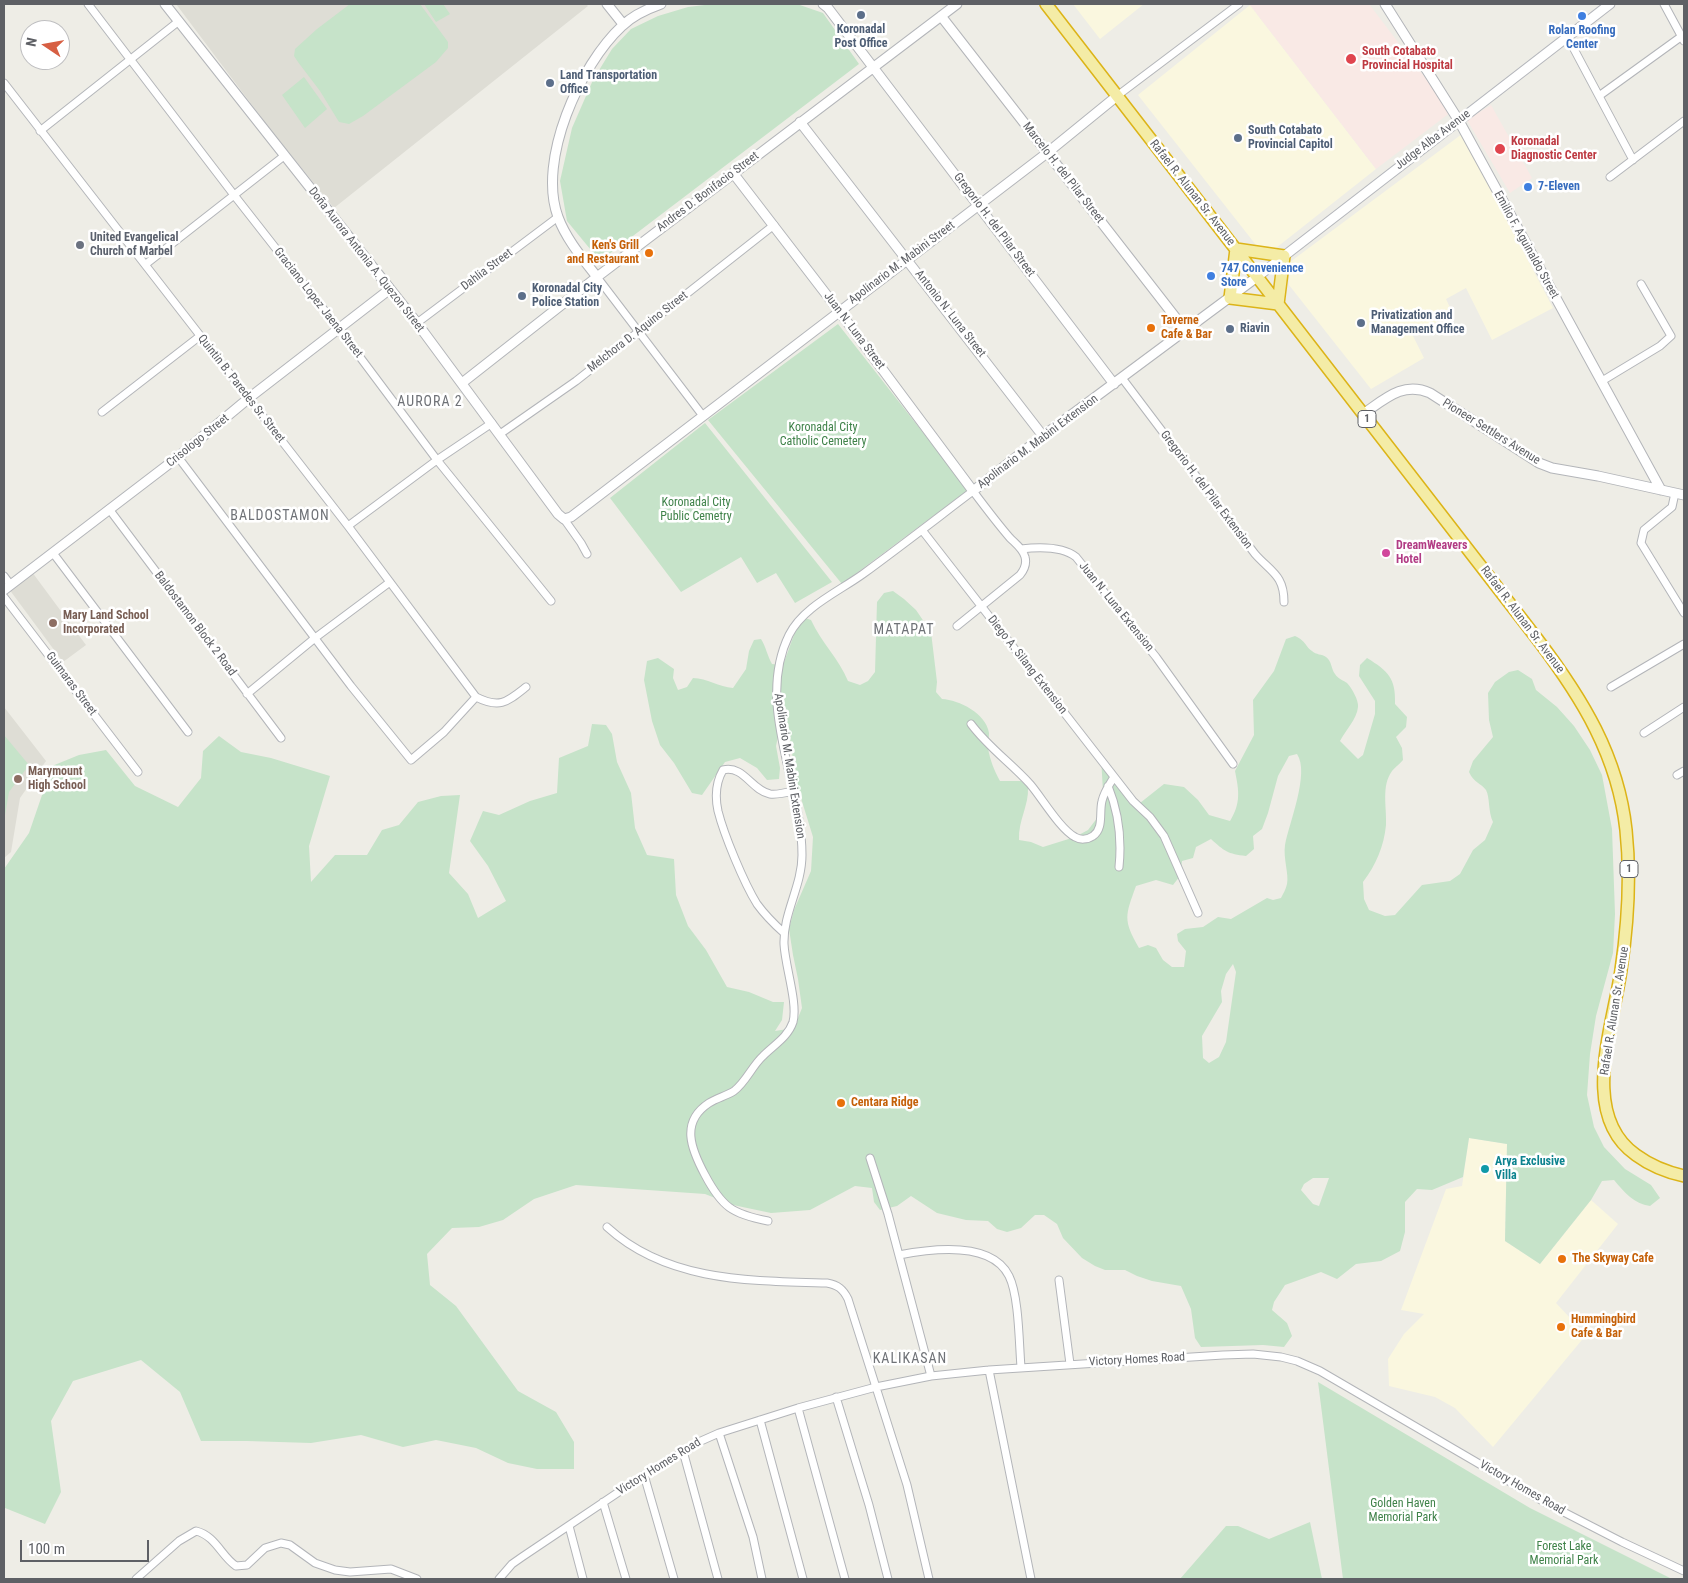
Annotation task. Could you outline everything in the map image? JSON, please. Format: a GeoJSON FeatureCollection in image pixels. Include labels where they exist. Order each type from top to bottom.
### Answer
{"type":"FeatureCollection","features":[{"type":"Feature","properties":{"kind":"highway","name":"Rafael R. Alunan Sr. Avenue"},"geometry":{"type":"LineString","coordinates":[[1046,4],[1364,414],[1576,692],[1611,765],[1620,796],[1626,828],[1630,897],[1619,990],[1605,1060],[1603,1087],[1605,1107],[1610,1125],[1618,1139],[1630,1151],[1659,1169],[1684,1176]]}},
{"type":"Feature","properties":{"kind":"highway"},"geometry":{"type":"LineString","coordinates":[[1236,250],[1284,256],[1278,304],[1230,298],[1236,250]]}},
{"type":"Feature","properties":{"kind":"street","name":"Graciano Lopez Jaena Street"},"geometry":{"type":"LineString","coordinates":[[88,4],[130,61],[339,329],[437,460],[551,601]]}},
{"type":"Feature","properties":{"kind":"street","name":"Doña Aurora Antonia A. Quezon Street"},"geometry":{"type":"LineString","coordinates":[[165,4],[417,323],[558,514],[564,519]]}},
{"type":"Feature","properties":{"kind":"street"},"geometry":{"type":"LineString","coordinates":[[607,4],[623,24]]}},
{"type":"Feature","properties":{"kind":"street"},"geometry":{"type":"LineString","coordinates":[[661,4],[640,12],[623,24],[606,42],[590,64],[575,94],[560,134],[554,158],[552,180],[558,217],[570,239],[638,332],[703,416]]}},
{"type":"Feature","properties":{"kind":"street","name":"Andres D. Bonifacio Street"},"geometry":{"type":"LineString","coordinates":[[462,383],[597,277],[957,4]]}},
{"type":"Feature","properties":{"kind":"street","name":"Apolinario M. Mabini Street"},"geometry":{"type":"LineString","coordinates":[[564,519],[571,518],[1239,4]]}},
{"type":"Feature","properties":{"kind":"street","name":"Emilio F. Aguinaldo Street"},"geometry":{"type":"LineString","coordinates":[[1385,4],[1459,122],[1661,490]]}},
{"type":"Feature","properties":{"kind":"street","name":"Judge Alba Avenue"},"geometry":{"type":"LineString","coordinates":[[1257,277],[1610,4]]}},
{"type":"Feature","properties":{"kind":"street"},"geometry":{"type":"LineString","coordinates":[[1599,96],[1683,39],[1664,4]]}},
{"type":"Feature","properties":{"kind":"street","name":"Gregorio H. del Pilar Street"},"geometry":{"type":"LineString","coordinates":[[828,5],[978,205],[1118,381]]}},
{"type":"Feature","properties":{"kind":"street","name":"Marcelo H. del Pilar Street"},"geometry":{"type":"LineString","coordinates":[[941,16],[1186,331]]}},
{"type":"Feature","properties":{"kind":"street"},"geometry":{"type":"LineString","coordinates":[[40,131],[179,21]]}},
{"type":"Feature","properties":{"kind":"street"},"geometry":{"type":"LineString","coordinates":[[1567,36],[1632,160]]}},
{"type":"Feature","properties":{"kind":"street","name":"Quintin B. Paredes Sr. Street"},"geometry":{"type":"LineString","coordinates":[[4,83],[250,398],[476,697]]}},
{"type":"Feature","properties":{"kind":"street"},"geometry":{"type":"LineString","coordinates":[[1610,176],[1684,121]]}},
{"type":"Feature","properties":{"kind":"street","name":"Antonio N. Luna Street"},"geometry":{"type":"LineString","coordinates":[[800,122],[1044,436]]}},
{"type":"Feature","properties":{"kind":"street"},"geometry":{"type":"LineString","coordinates":[[146,264],[284,156]]}},
{"type":"Feature","properties":{"kind":"street","name":"Juan N. Luna Street"},"geometry":{"type":"LineString","coordinates":[[733,173],[973,491]]}},
{"type":"Feature","properties":{"kind":"street","name":"Dahlia Street"},"geometry":{"type":"LineString","coordinates":[[417,323],[558,217]]}},
{"type":"Feature","properties":{"kind":"street","name":"Melchora D. Aquino Street"},"geometry":{"type":"LineString","coordinates":[[500,434],[576,381],[774,225]]}},
{"type":"Feature","properties":{"kind":"street","name":"Apolinario M. Mabini Extension"},"geometry":{"type":"LineString","coordinates":[[768,1221],[737,1213],[726,1206],[715,1194],[701,1169],[692,1146],[690,1132],[692,1121],[699,1111],[711,1102],[735,1090],[753,1066],[788,1032],[793,1022],[794,1011],[786,965],[784,933],[799,876],[802,856],[800,831],[777,706],[781,654],[790,632],[800,617],[842,589],[922,530],[1257,277]]}},
{"type":"Feature","properties":{"kind":"street"},"geometry":{"type":"LineString","coordinates":[[1602,381],[1660,346],[1671,336],[1641,284]]}},
{"type":"Feature","properties":{"kind":"street","name":"Crisologo Street"},"geometry":{"type":"LineString","coordinates":[[7,587],[178,458],[250,398],[390,289]]}},
{"type":"Feature","properties":{"kind":"street"},"geometry":{"type":"LineString","coordinates":[[102,412],[200,336]]}},
{"type":"Feature","properties":{"kind":"street","name":"Gregorio H. del Pilar Extension"},"geometry":{"type":"LineString","coordinates":[[1118,381],[1255,554],[1278,577],[1282,583],[1284,602]]}},
{"type":"Feature","properties":{"kind":"street","name":"Pioneer Settlers Avenue"},"geometry":{"type":"LineString","coordinates":[[1364,414],[1398,391],[1406,389],[1423,390],[1539,464],[1684,495]]}},
{"type":"Feature","properties":{"kind":"street"},"geometry":{"type":"LineString","coordinates":[[348,526],[437,460],[492,423]]}},
{"type":"Feature","properties":{"kind":"street"},"geometry":{"type":"LineString","coordinates":[[178,458],[384,728],[411,760],[444,732],[476,697],[487,702],[503,703],[526,687]]}},
{"type":"Feature","properties":{"kind":"street"},"geometry":{"type":"LineString","coordinates":[[957,626],[1020,575],[1025,563],[1022,549],[1012,540],[973,491]]}},
{"type":"Feature","properties":{"kind":"street"},"geometry":{"type":"LineString","coordinates":[[1674,493],[1672,507],[1644,530],[1641,543],[1684,613]]}},
{"type":"Feature","properties":{"kind":"street","name":"Baldostamon Block 2 Road"},"geometry":{"type":"LineString","coordinates":[[109,509],[281,738]]}},
{"type":"Feature","properties":{"kind":"street"},"geometry":{"type":"LineString","coordinates":[[564,519],[581,542],[587,554]]}},
{"type":"Feature","properties":{"kind":"street","name":"Diego A. Silang Extension"},"geometry":{"type":"LineString","coordinates":[[922,530],[1114,777],[1133,801],[1150,817],[1164,836],[1198,913]]}},
{"type":"Feature","properties":{"kind":"street","name":"Juan N. Luna Extension"},"geometry":{"type":"LineString","coordinates":[[1022,549],[1050,548],[1067,552],[1076,557],[1156,657],[1233,764]]}},
{"type":"Feature","properties":{"kind":"street"},"geometry":{"type":"LineString","coordinates":[[53,553],[188,732]]}},
{"type":"Feature","properties":{"kind":"street"},"geometry":{"type":"LineString","coordinates":[[4,576],[7,587]]}},
{"type":"Feature","properties":{"kind":"street"},"geometry":{"type":"LineString","coordinates":[[247,694],[315,638],[390,582]]}},
{"type":"Feature","properties":{"kind":"street","name":"Guimaras Street"},"geometry":{"type":"LineString","coordinates":[[4,597],[138,772]]}},
{"type":"Feature","properties":{"kind":"street"},"geometry":{"type":"LineString","coordinates":[[1611,687],[1684,644]]}},
{"type":"Feature","properties":{"kind":"street"},"geometry":{"type":"LineString","coordinates":[[1644,733],[1684,707]]}},
{"type":"Feature","properties":{"kind":"street"},"geometry":{"type":"LineString","coordinates":[[971,724],[994,751],[1031,785],[1076,838],[1090,838],[1097,832],[1101,821],[1102,799],[1114,777]]}},
{"type":"Feature","properties":{"kind":"street"},"geometry":{"type":"LineString","coordinates":[[784,933],[757,904],[743,877],[727,839],[718,811],[716,793],[719,777],[724,770],[730,768],[739,771],[760,791],[770,794],[793,791]]}},
{"type":"Feature","properties":{"kind":"street"},"geometry":{"type":"LineString","coordinates":[[1677,775],[1684,772]]}},
{"type":"Feature","properties":{"kind":"street"},"geometry":{"type":"LineString","coordinates":[[1108,786],[1117,812],[1120,831],[1119,867]]}},
{"type":"Feature","properties":{"kind":"street"},"geometry":{"type":"LineString","coordinates":[[870,1158],[899,1254],[931,1376]]}},
{"type":"Feature","properties":{"kind":"street"},"geometry":{"type":"LineString","coordinates":[[607,1227],[642,1252],[699,1273],[736,1280],[836,1285],[844,1291],[907,1485],[929,1579]]}},
{"type":"Feature","properties":{"kind":"street"},"geometry":{"type":"LineString","coordinates":[[899,1254],[929,1249],[954,1248],[983,1255],[995,1261],[1003,1268],[1008,1276],[1015,1298],[1021,1367]]}},
{"type":"Feature","properties":{"kind":"street"},"geometry":{"type":"LineString","coordinates":[[1059,1280],[1070,1364]]}},
{"type":"Feature","properties":{"kind":"street","name":"Victory Homes Road"},"geometry":{"type":"LineString","coordinates":[[500,1579],[512,1564],[683,1450],[719,1433],[798,1408],[876,1387],[931,1376],[1021,1367],[1243,1354],[1281,1357],[1297,1361],[1326,1374],[1371,1402],[1557,1508],[1622,1542],[1684,1571]]}},
{"type":"Feature","properties":{"kind":"street"},"geometry":{"type":"LineString","coordinates":[[989,1370],[1031,1579]]}},
{"type":"Feature","properties":{"kind":"street"},"geometry":{"type":"LineString","coordinates":[[836,1397],[869,1505],[888,1579]]}},
{"type":"Feature","properties":{"kind":"street"},"geometry":{"type":"LineString","coordinates":[[798,1408],[844,1579]]}},
{"type":"Feature","properties":{"kind":"street"},"geometry":{"type":"LineString","coordinates":[[760,1420],[803,1579]]}},
{"type":"Feature","properties":{"kind":"street"},"geometry":{"type":"LineString","coordinates":[[719,1433],[753,1537],[762,1579]]}},
{"type":"Feature","properties":{"kind":"street"},"geometry":{"type":"LineString","coordinates":[[683,1450],[718,1579]]}},
{"type":"Feature","properties":{"kind":"street"},"geometry":{"type":"LineString","coordinates":[[644,1475],[674,1579]]}},
{"type":"Feature","properties":{"kind":"street"},"geometry":{"type":"LineString","coordinates":[[603,1502],[626,1579]]}},
{"type":"Feature","properties":{"kind":"street"},"geometry":{"type":"LineString","coordinates":[[569,1526],[582,1579]]}},
{"type":"Feature","properties":{"kind":"street"},"geometry":{"type":"LineString","coordinates":[[136,1579],[179,1541],[196,1531],[204,1534],[216,1544],[231,1563],[236,1566],[247,1564],[264,1548],[281,1543],[290,1545],[315,1563],[335,1570],[350,1572],[391,1569],[417,1579]]}},
{"type":"Feature","properties":{"kind":"shaded area"},"geometry":{"type":"Polygon","coordinates":[[[176,4],[586,4],[588,6],[334,208],[270,129],[176,4]]]}},
{"type":"Feature","properties":{"kind":"shaded area"},"geometry":{"type":"Polygon","coordinates":[[[1073,4],[1144,4],[1100,39],[1073,4]]]}},
{"type":"Feature","properties":{"kind":"shaded area","name":"South Cotabato Provincial Hospital"},"geometry":{"type":"Polygon","coordinates":[[[1369,4],[1451,112],[1376,169],[1250,5],[1369,4]]]}},
{"type":"Feature","properties":{"kind":"shaded area"},"geometry":{"type":"Polygon","coordinates":[[[1250,5],[1376,169],[1276,248],[1256,245],[1138,95],[1250,5]]]}},
{"type":"Feature","properties":{"kind":"shaded area","name":"Koronadal Diagnostic Center"},"geometry":{"type":"Polygon","coordinates":[[[1491,105],[1532,178],[1510,193],[1467,120],[1491,105]]]}},
{"type":"Feature","properties":{"kind":"shaded area"},"geometry":{"type":"Polygon","coordinates":[[[1462,134],[1553,308],[1492,340],[1466,288],[1446,299],[1453,314],[1412,334],[1424,358],[1371,389],[1289,285],[1290,262],[1462,134]]]}},
{"type":"Feature","properties":{"kind":"shaded area","name":"Mary Land School Incorporated"},"geometry":{"type":"Polygon","coordinates":[[[32,572],[86,645],[63,662],[9,589],[32,572]]]}},
{"type":"Feature","properties":{"kind":"shaded area","name":"Marymount High School"},"geometry":{"type":"Polygon","coordinates":[[[4,707],[46,761],[20,798],[11,852],[4,858],[4,707]]]}},
{"type":"Feature","properties":{"kind":"shaded area"},"geometry":{"type":"Polygon","coordinates":[[[1469,1138],[1507,1144],[1505,1241],[1540,1264],[1591,1200],[1618,1224],[1556,1303],[1586,1335],[1493,1447],[1455,1408],[1435,1397],[1389,1386],[1388,1359],[1404,1334],[1424,1314],[1401,1310],[1446,1189],[1462,1186],[1469,1138]]]}},
{"type":"Feature","properties":{"kind":"green space"},"geometry":{"type":"Polygon","coordinates":[[[350,4],[420,4],[448,42],[448,48],[436,62],[363,116],[349,124],[339,122],[320,91],[294,56],[295,49],[317,29],[350,4]]]}},
{"type":"Feature","properties":{"kind":"green space"},"geometry":{"type":"Polygon","coordinates":[[[424,4],[443,4],[450,14],[436,22],[424,4]]]}},
{"type":"Feature","properties":{"kind":"green space"},"geometry":{"type":"Polygon","coordinates":[[[713,4],[797,4],[823,13],[859,64],[600,261],[567,221],[560,181],[572,128],[593,80],[612,49],[631,29],[658,16],[688,7],[713,4]]]}},
{"type":"Feature","properties":{"kind":"green space"},"geometry":{"type":"Polygon","coordinates":[[[304,77],[327,109],[305,128],[282,95],[304,77]]]}},
{"type":"Feature","properties":{"kind":"green space","name":"Koronadal City Catholic Cemetery"},"geometry":{"type":"Polygon","coordinates":[[[838,324],[968,490],[842,584],[708,420],[838,324]]]}},
{"type":"Feature","properties":{"kind":"green space","name":"Koronadal City Public Cemetry"},"geometry":{"type":"Polygon","coordinates":[[[705,423],[832,582],[795,603],[776,573],[757,583],[741,557],[681,592],[610,498],[705,423]]]}},
{"type":"Feature","properties":{"kind":"green space"},"geometry":{"type":"Polygon","coordinates":[[[893,591],[904,599],[916,610],[931,632],[937,682],[936,692],[942,699],[964,705],[983,719],[989,733],[988,748],[990,757],[1000,781],[1021,781],[1028,787],[1019,840],[1043,847],[1075,837],[1088,830],[1104,809],[1101,757],[1140,803],[1164,784],[1184,787],[1198,800],[1209,815],[1230,821],[1234,815],[1238,797],[1235,771],[1254,735],[1253,700],[1274,671],[1286,639],[1295,636],[1302,640],[1309,649],[1328,659],[1336,676],[1347,683],[1355,695],[1358,704],[1357,711],[1340,741],[1358,759],[1363,755],[1375,714],[1375,701],[1359,676],[1360,665],[1367,658],[1389,676],[1394,688],[1395,704],[1407,717],[1406,727],[1396,737],[1402,748],[1403,760],[1392,771],[1387,783],[1385,797],[1386,825],[1381,848],[1372,869],[1363,882],[1364,899],[1369,910],[1385,916],[1395,915],[1422,885],[1450,881],[1460,874],[1473,850],[1485,840],[1493,822],[1487,793],[1469,772],[1473,761],[1493,737],[1489,720],[1488,693],[1495,682],[1509,672],[1518,670],[1532,679],[1536,690],[1557,707],[1574,726],[1590,750],[1602,775],[1612,829],[1615,914],[1613,953],[1596,1016],[1590,1054],[1587,1095],[1594,1127],[1604,1147],[1625,1169],[1651,1185],[1660,1198],[1650,1206],[1644,1205],[1630,1197],[1614,1180],[1602,1181],[1591,1200],[1540,1264],[1505,1241],[1507,1144],[1469,1138],[1463,1177],[1432,1190],[1417,1189],[1405,1202],[1405,1232],[1400,1251],[1381,1261],[1356,1264],[1337,1279],[1321,1272],[1285,1285],[1274,1302],[1272,1310],[1287,1323],[1292,1336],[1284,1347],[1263,1345],[1201,1347],[1195,1338],[1191,1309],[1181,1286],[1152,1281],[1125,1270],[1105,1270],[1095,1266],[1082,1258],[1063,1238],[1057,1224],[1044,1215],[1035,1215],[1021,1228],[1007,1232],[997,1229],[988,1221],[966,1220],[937,1213],[911,1196],[897,1206],[880,1210],[874,1202],[872,1188],[855,1186],[810,1210],[771,1213],[733,1205],[705,1194],[576,1185],[534,1199],[503,1220],[479,1227],[452,1228],[427,1254],[430,1285],[456,1306],[518,1391],[556,1412],[574,1442],[574,1469],[537,1469],[508,1463],[476,1448],[436,1440],[403,1447],[361,1435],[311,1443],[201,1441],[180,1392],[141,1360],[73,1381],[51,1421],[61,1492],[45,1524],[5,1508],[4,869],[29,833],[52,766],[79,755],[106,750],[135,786],[178,807],[201,778],[203,751],[219,736],[241,752],[271,758],[330,776],[309,846],[311,882],[335,855],[367,855],[382,830],[399,825],[418,802],[441,796],[460,795],[449,873],[468,894],[478,918],[506,901],[488,866],[470,841],[483,811],[499,815],[530,801],[557,793],[559,758],[588,746],[592,724],[606,725],[612,734],[617,762],[631,793],[635,828],[647,855],[674,859],[676,895],[688,926],[706,950],[727,987],[749,992],[773,1002],[784,1002],[782,1020],[775,1031],[794,1028],[802,1008],[789,929],[794,910],[811,871],[813,837],[796,782],[790,738],[779,732],[776,746],[780,768],[779,779],[767,780],[757,768],[740,758],[725,762],[702,795],[692,793],[674,763],[660,745],[652,721],[644,680],[647,661],[658,658],[674,669],[673,678],[678,690],[687,687],[693,678],[733,688],[746,669],[749,651],[754,640],[761,639],[772,664],[783,665],[795,632],[805,618],[811,620],[848,681],[860,685],[868,681],[875,672],[877,602],[884,593],[893,591]],[[1297,754],[1289,756],[1278,776],[1262,829],[1253,836],[1254,849],[1246,856],[1227,851],[1211,839],[1196,847],[1193,858],[1182,861],[1180,876],[1173,885],[1156,880],[1136,886],[1127,918],[1130,931],[1139,948],[1148,945],[1156,948],[1163,960],[1172,967],[1184,967],[1186,951],[1178,941],[1177,934],[1185,929],[1203,927],[1218,917],[1231,919],[1267,898],[1273,900],[1281,898],[1286,888],[1287,880],[1285,845],[1300,785],[1300,762],[1297,754]],[[1233,964],[1226,974],[1221,991],[1222,1002],[1202,1036],[1203,1058],[1209,1063],[1219,1057],[1226,1042],[1236,972],[1233,964]],[[1313,1178],[1304,1184],[1301,1190],[1313,1204],[1319,1206],[1329,1178],[1313,1178]]]}},
{"type":"Feature","properties":{"kind":"green space"},"geometry":{"type":"Polygon","coordinates":[[[4,735],[29,765],[9,792],[4,821],[4,735]]]}},
{"type":"Feature","properties":{"kind":"green space","name":"Golden Haven Memorial Park"},"geometry":{"type":"Polygon","coordinates":[[[1318,1382],[1530,1508],[1672,1579],[1343,1579],[1318,1382]]]}},
{"type":"Feature","properties":{"kind":"green space"},"geometry":{"type":"Polygon","coordinates":[[[1310,1522],[1322,1579],[1180,1579],[1226,1526],[1238,1526],[1269,1539],[1310,1522]]]}},
{"type":"Feature","properties":{"kind":"place","name":"Koronadal Post Office"},"geometry":{"type":"Point","coordinates":[861,15]}},
{"type":"Feature","properties":{"kind":"place","name":"Rolan Roofing Center"},"geometry":{"type":"Point","coordinates":[1582,16]}},
{"type":"Feature","properties":{"kind":"place","name":"South Cotabato Provincial Hospital"},"geometry":{"type":"Point","coordinates":[1351,59]}},
{"type":"Feature","properties":{"kind":"place","name":"Land Transportation Office"},"geometry":{"type":"Point","coordinates":[550,83]}},
{"type":"Feature","properties":{"kind":"place","name":"South Cotabato Provincial Capitol"},"geometry":{"type":"Point","coordinates":[1238,138]}},
{"type":"Feature","properties":{"kind":"place","name":"Koronadal Diagnostic Center"},"geometry":{"type":"Point","coordinates":[1500,149]}},
{"type":"Feature","properties":{"kind":"place","name":"7-Eleven"},"geometry":{"type":"Point","coordinates":[1528,187]}},
{"type":"Feature","properties":{"kind":"place","name":"United Evangelical Church of Marbel"},"geometry":{"type":"Point","coordinates":[80,245]}},
{"type":"Feature","properties":{"kind":"place","name":"Ken's Grill and Restaurant"},"geometry":{"type":"Point","coordinates":[649,253]}},
{"type":"Feature","properties":{"kind":"place","name":"747 Convenience Store"},"geometry":{"type":"Point","coordinates":[1211,276]}},
{"type":"Feature","properties":{"kind":"place","name":"Koronadal City Police Station"},"geometry":{"type":"Point","coordinates":[522,296]}},
{"type":"Feature","properties":{"kind":"place","name":"Privatization and Management Office"},"geometry":{"type":"Point","coordinates":[1361,323]}},
{"type":"Feature","properties":{"kind":"place","name":"Taverne Cafe & Bar"},"geometry":{"type":"Point","coordinates":[1151,328]}},
{"type":"Feature","properties":{"kind":"place","name":"Riavin"},"geometry":{"type":"Point","coordinates":[1230,329]}},
{"type":"Feature","properties":{"kind":"place","name":"DreamWeavers Hotel"},"geometry":{"type":"Point","coordinates":[1386,553]}},
{"type":"Feature","properties":{"kind":"place","name":"Mary Land School Incorporated"},"geometry":{"type":"Point","coordinates":[53,623]}},
{"type":"Feature","properties":{"kind":"place","name":"Marymount High School"},"geometry":{"type":"Point","coordinates":[18,779]}},
{"type":"Feature","properties":{"kind":"place","name":"Centara Ridge"},"geometry":{"type":"Point","coordinates":[841,1103]}},
{"type":"Feature","properties":{"kind":"place","name":"Arya Exclusive Villa"},"geometry":{"type":"Point","coordinates":[1485,1169]}},
{"type":"Feature","properties":{"kind":"place","name":"The Skyway Cafe"},"geometry":{"type":"Point","coordinates":[1562,1259]}},
{"type":"Feature","properties":{"kind":"place","name":"Hummingbird Cafe & Bar"},"geometry":{"type":"Point","coordinates":[1561,1327]}},
{"type":"Feature","properties":{"kind":"district","name":"AURORA 2"},"geometry":{"type":"Point","coordinates":[430,402]}},
{"type":"Feature","properties":{"kind":"district","name":"BALDOSTAMON"},"geometry":{"type":"Point","coordinates":[280,516]}},
{"type":"Feature","properties":{"kind":"district","name":"MATAPAT"},"geometry":{"type":"Point","coordinates":[904,630]}},
{"type":"Feature","properties":{"kind":"district","name":"KALIKASAN"},"geometry":{"type":"Point","coordinates":[910,1359]}},
{"type":"Feature","properties":{"kind":"park label","name":"Forest Lake Memorial Park"},"geometry":{"type":"Point","coordinates":[1564,1554]}}]}
